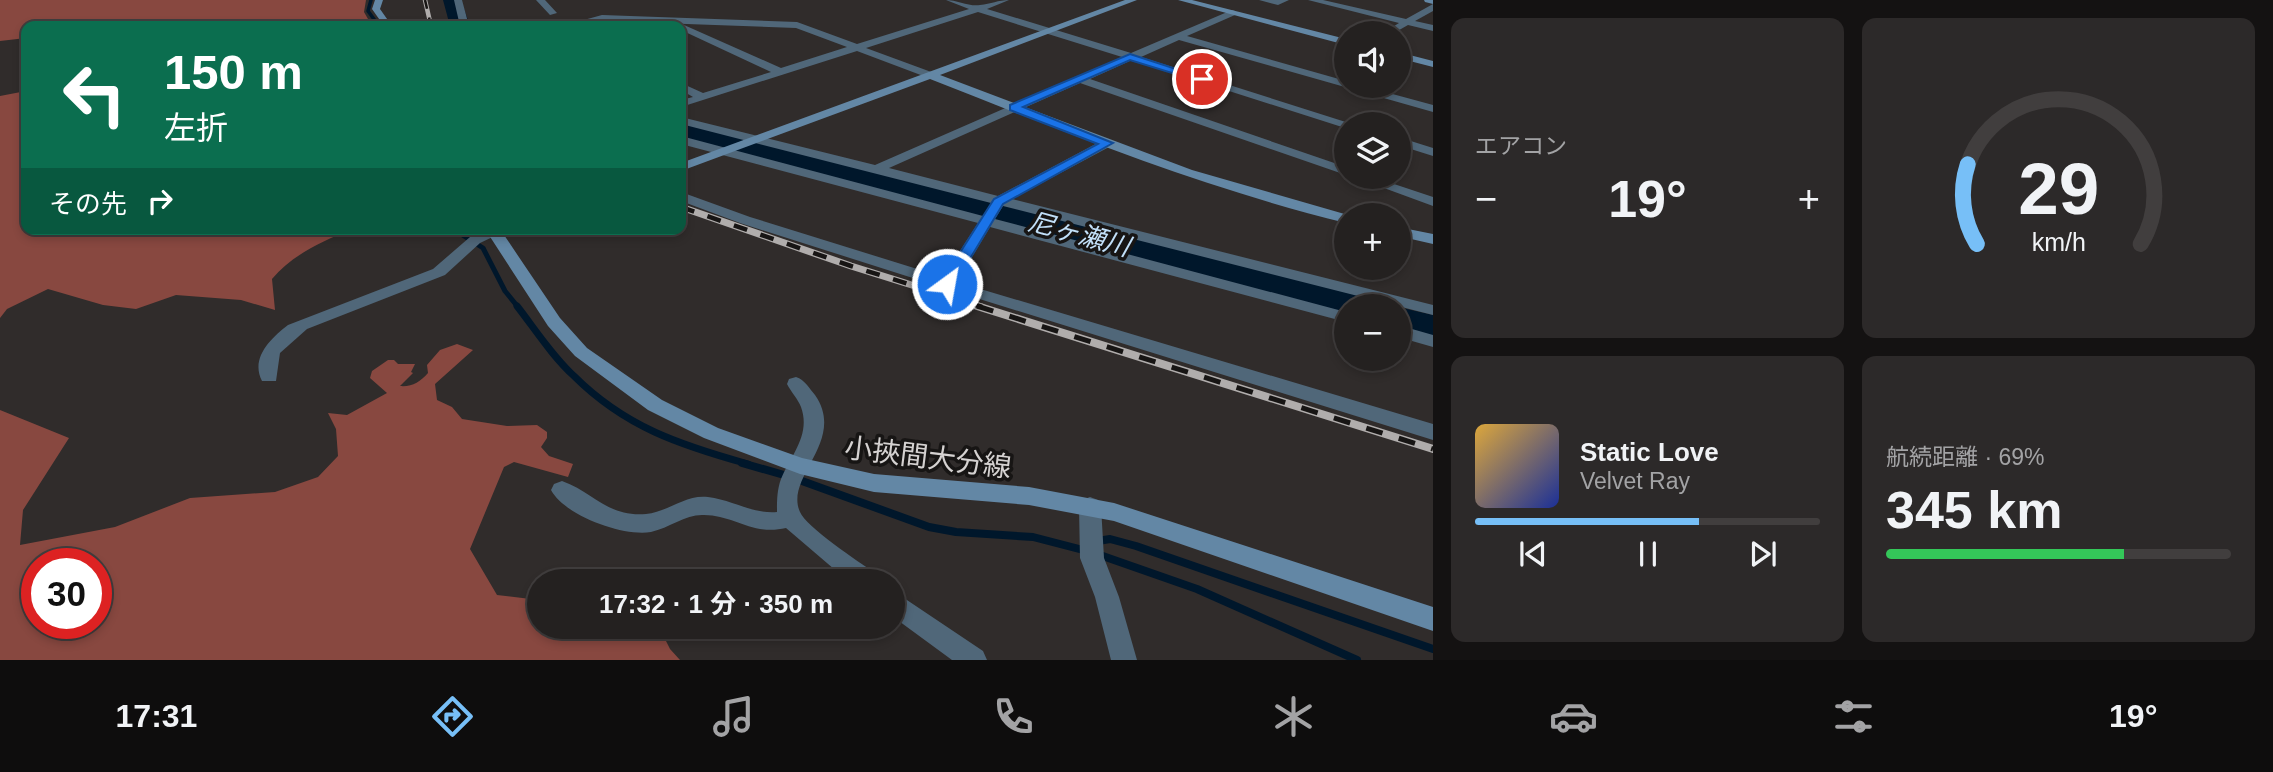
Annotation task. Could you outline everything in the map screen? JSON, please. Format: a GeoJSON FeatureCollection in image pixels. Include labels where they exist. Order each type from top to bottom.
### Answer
{"type":"FeatureCollection","features":[{"type":"Feature","properties":{"kind":"street"},"geometry":{"type":"LineString","coordinates":[[379,0],[376,9],[384,21]]}},
{"type":"Feature","properties":{"kind":"street"},"geometry":{"type":"LineString","coordinates":[[458,0],[464,21]]}},
{"type":"Feature","properties":{"kind":"street"},"geometry":{"type":"LineString","coordinates":[[540,0],[553,13]]}},
{"type":"Feature","properties":{"kind":"street"},"geometry":{"type":"LineString","coordinates":[[950,0],[1334,120]]}},
{"type":"Feature","properties":{"kind":"street"},"geometry":{"type":"LineString","coordinates":[[686,102],[1005,0]]}},
{"type":"Feature","properties":{"kind":"street"},"geometry":{"type":"LineString","coordinates":[[686,165],[1133,0]]}},
{"type":"Feature","properties":{"kind":"street"},"geometry":{"type":"LineString","coordinates":[[1182,0],[1334,36]]}},
{"type":"Feature","properties":{"kind":"street"},"geometry":{"type":"LineString","coordinates":[[1198,0],[1334,36]]}},
{"type":"Feature","properties":{"kind":"street"},"geometry":{"type":"LineString","coordinates":[[1263,0],[1285,0]]}},
{"type":"Feature","properties":{"kind":"street"},"geometry":{"type":"LineString","coordinates":[[1312,0],[1404,21]]}},
{"type":"Feature","properties":{"kind":"street"},"geometry":{"type":"LineString","coordinates":[[1409,21],[1430,7],[1433,1]]}},
{"type":"Feature","properties":{"kind":"street"},"geometry":{"type":"LineString","coordinates":[[874,170],[1231,13]]}},
{"type":"Feature","properties":{"kind":"street"},"geometry":{"type":"LineString","coordinates":[[589,21],[602,18],[666,19],[797,25],[1219,184],[1334,216]]}},
{"type":"Feature","properties":{"kind":"street"},"geometry":{"type":"LineString","coordinates":[[666,19],[670,21]]}},
{"type":"Feature","properties":{"kind":"street"},"geometry":{"type":"LineString","coordinates":[[1411,23],[1433,28]]}},
{"type":"Feature","properties":{"kind":"street"},"geometry":{"type":"LineString","coordinates":[[686,30],[781,72]]}},
{"type":"Feature","properties":{"kind":"street"},"geometry":{"type":"LineString","coordinates":[[1176,36],[1334,81]]}},
{"type":"Feature","properties":{"kind":"street"},"geometry":{"type":"LineString","coordinates":[[1411,56],[1433,61]]}},
{"type":"Feature","properties":{"kind":"street"},"geometry":{"type":"LineString","coordinates":[[1078,79],[1334,167]]}},
{"type":"Feature","properties":{"kind":"street"},"geometry":{"type":"LineString","coordinates":[[686,89],[702,97]]}},
{"type":"Feature","properties":{"kind":"street"},"geometry":{"type":"LineString","coordinates":[[1396,98],[1433,108]]}},
{"type":"Feature","properties":{"kind":"street"},"geometry":{"type":"LineString","coordinates":[[686,121],[1433,310]]}},
{"type":"Feature","properties":{"kind":"street"},"geometry":{"type":"LineString","coordinates":[[686,141],[1334,314]]}},
{"type":"Feature","properties":{"kind":"street"},"geometry":{"type":"LineString","coordinates":[[947,284],[998,202],[1107,143]]}},
{"type":"Feature","properties":{"kind":"street"},"geometry":{"type":"LineString","coordinates":[[1411,145],[1433,152]]}},
{"type":"Feature","properties":{"kind":"street"},"geometry":{"type":"LineString","coordinates":[[1396,189],[1433,202]]}},
{"type":"Feature","properties":{"kind":"street"},"geometry":{"type":"LineString","coordinates":[[686,198],[745,220],[947,284],[1433,432]]}},
{"type":"Feature","properties":{"kind":"street"},"geometry":{"type":"LineString","coordinates":[[1411,234],[1433,239]]}},
{"type":"Feature","properties":{"kind":"street"},"geometry":{"type":"LineString","coordinates":[[269,376],[266,369],[270,354],[284,337],[301,325],[439,272],[475,240],[485,235]]}},
{"type":"Feature","properties":{"kind":"street","name":"小挾間大分線"},"geometry":{"type":"LineString","coordinates":[[496,235],[554,322],[598,366],[655,405],[763,455],[796,476],[1029,496],[1091,517],[1170,529],[1433,619]]}},
{"type":"Feature","properties":{"kind":"street"},"geometry":{"type":"LineString","coordinates":[[1411,335],[1433,341]]}},
{"type":"Feature","properties":{"kind":"street"},"geometry":{"type":"LineString","coordinates":[[796,384],[814,408],[816,424],[796,476],[787,509],[800,529],[851,569]]}},
{"type":"Feature","properties":{"kind":"street"},"geometry":{"type":"LineString","coordinates":[[562,490],[593,512],[641,523],[656,522],[698,506],[710,506],[759,523],[773,523],[790,517]]}},
{"type":"Feature","properties":{"kind":"street"},"geometry":{"type":"LineString","coordinates":[[1091,517],[1092,558],[1107,597],[1124,660]]}},
{"type":"Feature","properties":{"kind":"street"},"geometry":{"type":"LineString","coordinates":[[905,610],[974,660]]}},
{"type":"Feature","properties":{"kind":"shaded area"},"geometry":{"type":"Polygon","coordinates":[[[0,0],[366,0],[364,12],[369,21],[21,21],[21,39],[0,41],[0,0]]]}},
{"type":"Feature","properties":{"kind":"shaded area"},"geometry":{"type":"Polygon","coordinates":[[[21,92],[21,235],[338,235],[308,249],[289,262],[272,279],[275,310],[241,300],[176,295],[136,309],[103,305],[48,289],[7,309],[0,318],[0,96],[21,92]]]}},
{"type":"Feature","properties":{"kind":"shaded area"},"geometry":{"type":"Polygon","coordinates":[[[457,344],[473,350],[435,384],[437,400],[452,407],[462,419],[507,426],[537,425],[547,432],[547,438],[541,447],[549,456],[573,464],[568,477],[514,462],[504,467],[470,549],[497,595],[527,599],[527,639],[665,639],[680,660],[0,660],[0,410],[69,438],[23,510],[20,545],[115,527],[190,498],[275,492],[318,477],[338,456],[336,429],[328,413],[347,415],[387,393],[370,378],[372,371],[388,360],[394,360],[398,364],[415,364],[411,372],[413,373],[400,386],[408,386],[422,379],[428,373],[427,365],[440,350],[457,344]]]}},
{"type":"Feature","properties":{"kind":"waterway"},"geometry":{"type":"LineString","coordinates":[[371,0],[368,11],[375,21]]}},
{"type":"Feature","properties":{"kind":"waterway","name":"尼ヶ瀬川"},"geometry":{"type":"LineString","coordinates":[[452,0],[458,21]]}},
{"type":"Feature","properties":{"kind":"waterway","name":"尼ヶ瀬川"},"geometry":{"type":"LineString","coordinates":[[686,131],[1334,301]]}},
{"type":"Feature","properties":{"kind":"waterway"},"geometry":{"type":"LineString","coordinates":[[462,235],[483,248],[505,291],[518,307]]}},
{"type":"Feature","properties":{"kind":"waterway"},"geometry":{"type":"LineString","coordinates":[[517,306],[566,368],[613,409],[677,441],[748,464]]}},
{"type":"Feature","properties":{"kind":"waterway","name":"尼ヶ瀬川"},"geometry":{"type":"LineString","coordinates":[[1411,321],[1433,327]]}},
{"type":"Feature","properties":{"kind":"waterway"},"geometry":{"type":"LineString","coordinates":[[742,463],[791,477],[929,527],[956,532],[1033,537],[1087,551]]}},
{"type":"Feature","properties":{"kind":"waterway"},"geometry":{"type":"LineString","coordinates":[[1098,541],[1110,539],[1136,546],[1433,649]]}},
{"type":"Feature","properties":{"kind":"waterway"},"geometry":{"type":"LineString","coordinates":[[1097,554],[1197,589],[1357,660]]}},
{"type":"Feature","properties":{"kind":"railway"},"geometry":{"type":"LineString","coordinates":[[425,0],[430,21]]}},
{"type":"Feature","properties":{"kind":"railway"},"geometry":{"type":"LineString","coordinates":[[686,209],[851,266],[982,307]]}},
{"type":"Feature","properties":{"kind":"railway"},"geometry":{"type":"LineString","coordinates":[[977,306],[1433,449]]}},
{"type":"Feature","properties":{"kind":"route"},"geometry":{"type":"LineString","coordinates":[[947,284],[999,201],[1107,143],[1014,107],[1130,56],[1202,79]]}}]}
